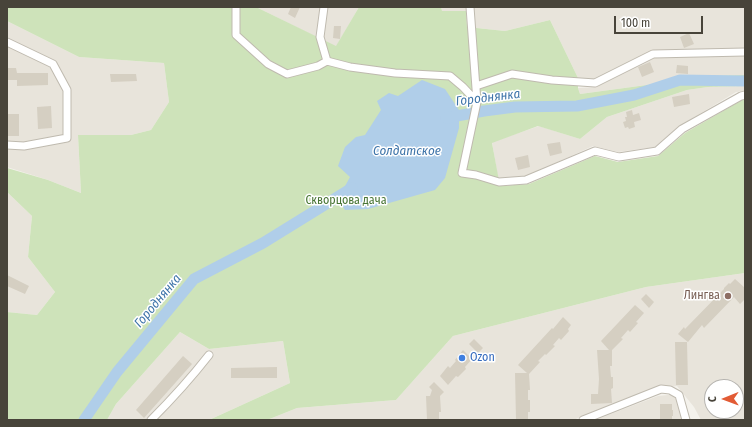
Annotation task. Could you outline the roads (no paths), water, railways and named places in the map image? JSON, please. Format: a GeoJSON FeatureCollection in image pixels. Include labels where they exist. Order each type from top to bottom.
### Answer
{"type":"FeatureCollection","features":[{"type":"Feature","properties":{"kind":"street"},"geometry":{"type":"LineString","coordinates":[[236,7],[236,35],[268,64],[287,74],[318,66],[327,61],[350,67],[395,73],[450,76],[477,102]]}},
{"type":"Feature","properties":{"kind":"street"},"geometry":{"type":"LineString","coordinates":[[324,7],[320,37],[327,61]]}},
{"type":"Feature","properties":{"kind":"street"},"geometry":{"type":"LineString","coordinates":[[470,7],[477,102],[462,173],[476,175],[499,182],[526,180],[595,151],[619,157],[657,151],[682,129],[745,95]]}},
{"type":"Feature","properties":{"kind":"street"},"geometry":{"type":"LineString","coordinates":[[7,42],[53,64],[67,90],[67,138],[24,146],[7,145]]}},
{"type":"Feature","properties":{"kind":"street"},"geometry":{"type":"LineString","coordinates":[[476,86],[512,74],[552,80],[595,83],[653,54],[745,52]]}},
{"type":"Feature","properties":{"kind":"street"},"geometry":{"type":"LineString","coordinates":[[151,420],[193,375],[209,355]]}},
{"type":"Feature","properties":{"kind":"street"},"geometry":{"type":"LineString","coordinates":[[583,420],[661,389],[670,390],[679,395],[686,420]]}},
{"type":"Feature","properties":{"kind":"water","name":"Солдатское"},"geometry":{"type":"Polygon","coordinates":[[[422,80],[445,89],[459,110],[459,128],[445,178],[435,190],[368,209],[345,210],[338,199],[350,177],[338,166],[345,147],[356,137],[365,135],[381,110],[377,101],[389,93],[398,96],[422,80]]]}},
{"type":"Feature","properties":{"kind":"waterway","name":"Городнянка"},"geometry":{"type":"LineString","coordinates":[[446,118],[515,107],[577,106],[634,95],[680,80],[745,81]]}},
{"type":"Feature","properties":{"kind":"waterway","name":"Городнянка"},"geometry":{"type":"LineString","coordinates":[[84,420],[117,372],[194,279],[263,243],[352,188]]}},
{"type":"Feature","properties":{"kind":"place","name":"Лингва"},"geometry":{"type":"Point","coordinates":[728,296]}},
{"type":"Feature","properties":{"kind":"place","name":"Ozon"},"geometry":{"type":"Point","coordinates":[462,358]}},
{"type":"Feature","properties":{"kind":"park label","name":"Скворцова дача"},"geometry":{"type":"Point","coordinates":[346,201]}}]}
